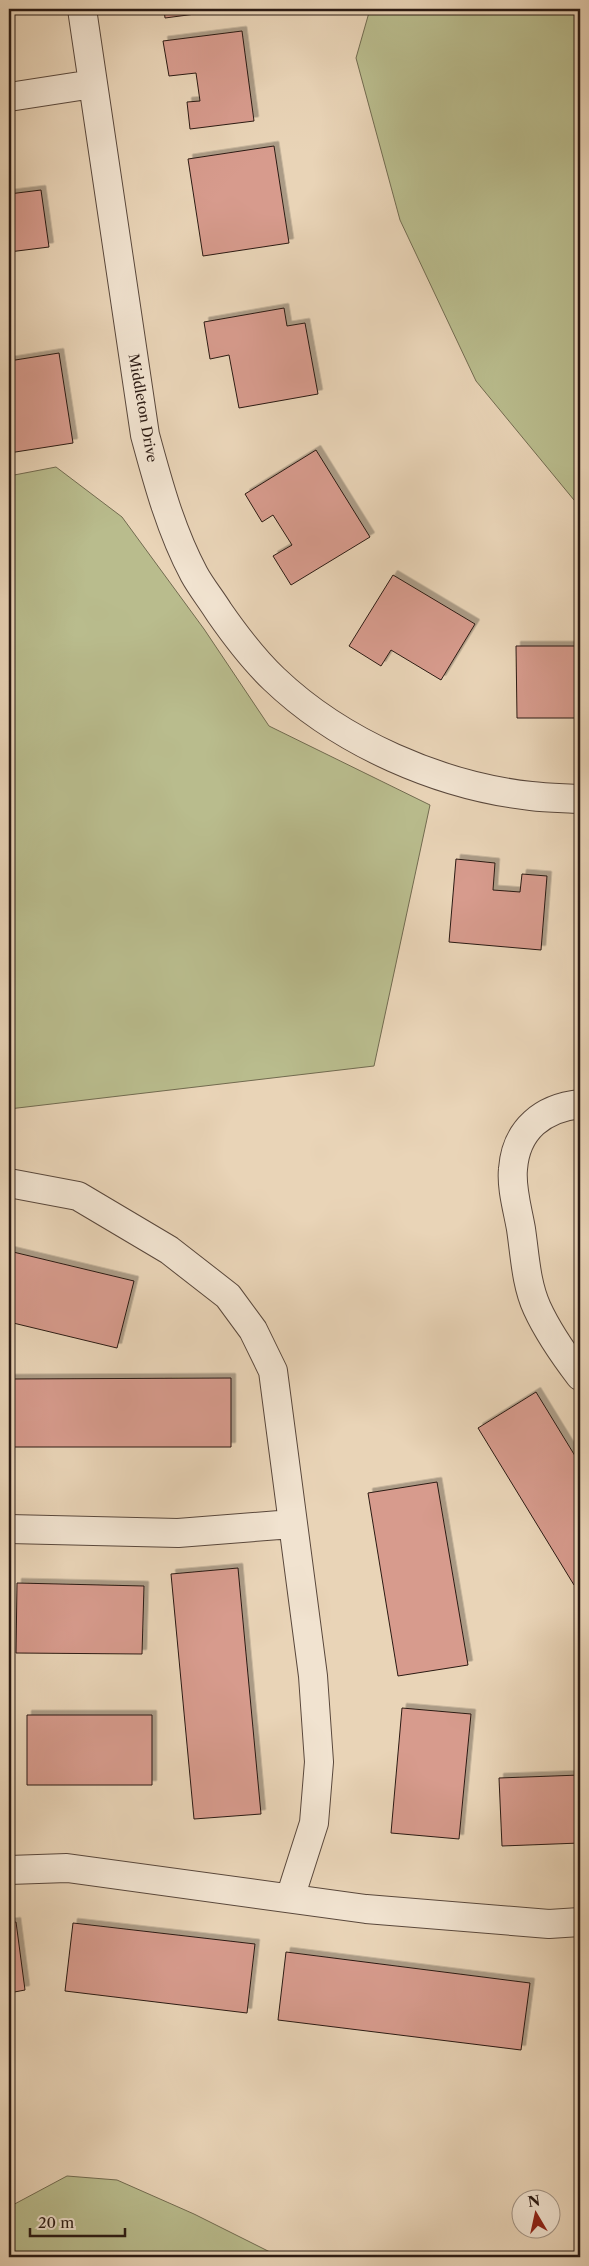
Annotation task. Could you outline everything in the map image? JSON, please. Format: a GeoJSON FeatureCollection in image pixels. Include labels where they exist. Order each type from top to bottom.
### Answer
{"type":"FeatureCollection","features":[{"type":"Feature","properties":{"kind":"street","name":"Middleton Drive"},"geometry":{"type":"LineString","coordinates":[[82,9],[146,435],[163,501],[194,574],[230,628],[274,679],[317,714],[372,748],[424,771],[479,787],[531,796],[580,799]]}},
{"type":"Feature","properties":{"kind":"street"},"geometry":{"type":"LineString","coordinates":[[9,97],[93,84]]}},
{"type":"Feature","properties":{"kind":"street"},"geometry":{"type":"LineString","coordinates":[[580,1104],[568,1105],[539,1116],[520,1139],[513,1169],[528,1277],[537,1308],[561,1350],[580,1376]]}},
{"type":"Feature","properties":{"kind":"street"},"geometry":{"type":"LineString","coordinates":[[9,1183],[78,1196],[169,1250],[228,1296],[253,1330],[273,1371],[313,1676],[319,1762],[314,1823],[290,1898]]}},
{"type":"Feature","properties":{"kind":"street"},"geometry":{"type":"LineString","coordinates":[[9,1529],[178,1533],[292,1524]]}},
{"type":"Feature","properties":{"kind":"street"},"geometry":{"type":"LineString","coordinates":[[9,1870],[67,1868],[366,1909],[540,1923],[580,1922]]}},
{"type":"Feature","properties":{"kind":"green space"},"geometry":{"type":"Polygon","coordinates":[[[370,9],[580,9],[580,501],[574,500],[476,381],[400,220],[356,58],[370,9]]]}},
{"type":"Feature","properties":{"kind":"green space"},"geometry":{"type":"Polygon","coordinates":[[[56,467],[122,517],[204,629],[269,726],[430,805],[374,1066],[9,1109],[9,476],[56,467]]]}},
{"type":"Feature","properties":{"kind":"green space"},"geometry":{"type":"Polygon","coordinates":[[[67,2176],[117,2180],[194,2214],[280,2257],[9,2257],[9,2207],[67,2176]]]}},
{"type":"Feature","properties":{"kind":"building"},"geometry":{"type":"Polygon","coordinates":[[[164,9],[233,9],[165,18],[164,9]]]}},
{"type":"Feature","properties":{"kind":"building"},"geometry":{"type":"Polygon","coordinates":[[[242,31],[254,121],[190,129],[187,102],[200,101],[196,73],[169,76],[163,41],[242,31]]]}},
{"type":"Feature","properties":{"kind":"building"},"geometry":{"type":"Polygon","coordinates":[[[274,146],[289,243],[203,256],[188,159],[274,146]]]}},
{"type":"Feature","properties":{"kind":"building"},"geometry":{"type":"Polygon","coordinates":[[[41,190],[49,247],[9,252],[9,194],[41,190]]]}},
{"type":"Feature","properties":{"kind":"building"},"geometry":{"type":"Polygon","coordinates":[[[284,308],[287,326],[305,323],[318,394],[239,408],[229,355],[210,359],[204,322],[284,308]]]}},
{"type":"Feature","properties":{"kind":"building"},"geometry":{"type":"Polygon","coordinates":[[[59,353],[73,443],[9,453],[9,361],[59,353]]]}},
{"type":"Feature","properties":{"kind":"building"},"geometry":{"type":"Polygon","coordinates":[[[316,450],[370,537],[291,585],[273,556],[292,545],[273,515],[262,522],[245,494],[316,450]]]}},
{"type":"Feature","properties":{"kind":"building"},"geometry":{"type":"Polygon","coordinates":[[[393,575],[475,624],[441,680],[391,650],[381,666],[349,646],[393,575]]]}},
{"type":"Feature","properties":{"kind":"building"},"geometry":{"type":"Polygon","coordinates":[[[516,646],[580,646],[580,718],[517,718],[516,646]]]}},
{"type":"Feature","properties":{"kind":"building"},"geometry":{"type":"Polygon","coordinates":[[[456,859],[495,863],[493,890],[520,892],[522,874],[547,876],[541,950],[449,942],[456,859]]]}},
{"type":"Feature","properties":{"kind":"building"},"geometry":{"type":"Polygon","coordinates":[[[9,1251],[134,1281],[117,1348],[9,1322],[9,1251]]]}},
{"type":"Feature","properties":{"kind":"building"},"geometry":{"type":"Polygon","coordinates":[[[231,1378],[231,1447],[9,1447],[9,1379],[231,1378]]]}},
{"type":"Feature","properties":{"kind":"building"},"geometry":{"type":"Polygon","coordinates":[[[536,1392],[580,1464],[580,1581],[574,1585],[478,1428],[536,1392]]]}},
{"type":"Feature","properties":{"kind":"building"},"geometry":{"type":"Polygon","coordinates":[[[437,1482],[468,1665],[398,1676],[368,1493],[437,1482]]]}},
{"type":"Feature","properties":{"kind":"building"},"geometry":{"type":"Polygon","coordinates":[[[238,1568],[261,1814],[194,1819],[171,1574],[238,1568]]]}},
{"type":"Feature","properties":{"kind":"building"},"geometry":{"type":"Polygon","coordinates":[[[17,1583],[144,1586],[142,1654],[16,1653],[17,1583]]]}},
{"type":"Feature","properties":{"kind":"building"},"geometry":{"type":"Polygon","coordinates":[[[402,1708],[471,1714],[459,1839],[391,1833],[402,1708]]]}},
{"type":"Feature","properties":{"kind":"building"},"geometry":{"type":"Polygon","coordinates":[[[27,1715],[152,1715],[152,1785],[27,1785],[27,1715]]]}},
{"type":"Feature","properties":{"kind":"building"},"geometry":{"type":"Polygon","coordinates":[[[580,1775],[580,1843],[502,1846],[499,1778],[580,1775]]]}},
{"type":"Feature","properties":{"kind":"building"},"geometry":{"type":"Polygon","coordinates":[[[16,1922],[25,1990],[9,1993],[9,1923],[16,1922]]]}},
{"type":"Feature","properties":{"kind":"building"},"geometry":{"type":"Polygon","coordinates":[[[73,1923],[255,1944],[247,2013],[65,1991],[73,1923]]]}},
{"type":"Feature","properties":{"kind":"building"},"geometry":{"type":"Polygon","coordinates":[[[286,1952],[530,1983],[521,2050],[278,2020],[286,1952]]]}}]}
